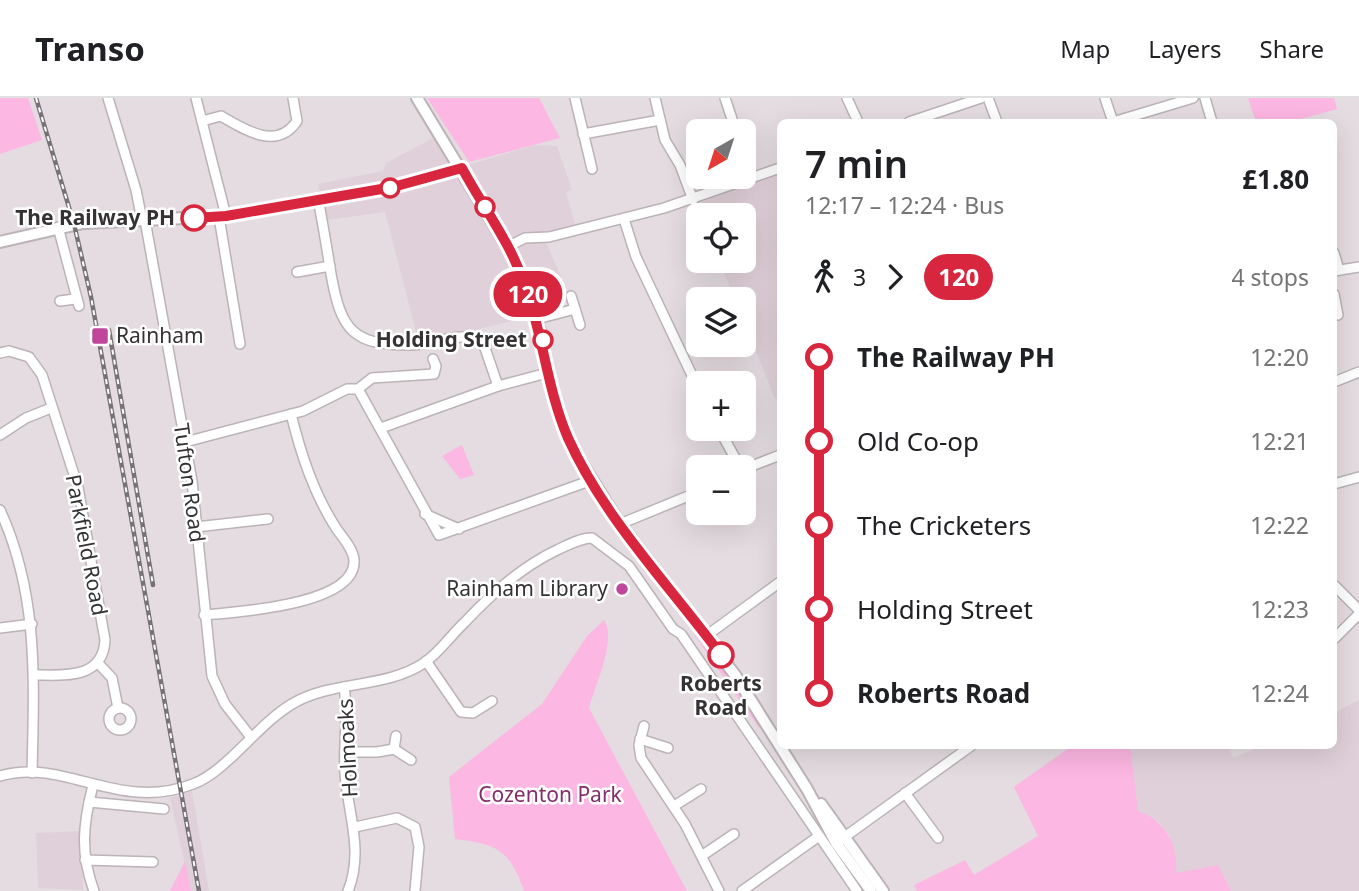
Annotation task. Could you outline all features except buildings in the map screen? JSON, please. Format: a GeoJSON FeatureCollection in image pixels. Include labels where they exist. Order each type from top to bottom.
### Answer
{"type":"FeatureCollection","features":[{"type":"Feature","properties":{"kind":"main road"},"geometry":{"type":"LineString","coordinates":[[417,98],[509,246],[537,319],[547,373],[568,438],[620,524],[697,623],[777,737]]}},
{"type":"Feature","properties":{"kind":"main road"},"geometry":{"type":"LineString","coordinates":[[0,242],[58,227],[222,217],[393,187],[462,168]]}},
{"type":"Feature","properties":{"kind":"main road"},"geometry":{"type":"LineString","coordinates":[[784,749],[871,891]]}},
{"type":"Feature","properties":{"kind":"main road"},"geometry":{"type":"LineString","coordinates":[[841,840],[883,891]]}},
{"type":"Feature","properties":{"kind":"street","name":"Tufton Road"},"geometry":{"type":"LineString","coordinates":[[108,98],[144,220],[185,442],[204,615],[215,687],[250,736]]}},
{"type":"Feature","properties":{"kind":"street"},"geometry":{"type":"LineString","coordinates":[[196,98],[222,217],[240,344]]}},
{"type":"Feature","properties":{"kind":"street"},"geometry":{"type":"LineString","coordinates":[[202,121],[221,116],[254,133],[275,137],[288,131],[298,121],[293,98]]}},
{"type":"Feature","properties":{"kind":"street"},"geometry":{"type":"LineString","coordinates":[[575,98],[592,169]]}},
{"type":"Feature","properties":{"kind":"street"},"geometry":{"type":"LineString","coordinates":[[655,98],[665,140],[681,166],[693,200]]}},
{"type":"Feature","properties":{"kind":"street"},"geometry":{"type":"LineString","coordinates":[[725,98],[732,119]]}},
{"type":"Feature","properties":{"kind":"street"},"geometry":{"type":"LineString","coordinates":[[848,98],[857,119]]}},
{"type":"Feature","properties":{"kind":"street"},"geometry":{"type":"LineString","coordinates":[[918,119],[981,98]]}},
{"type":"Feature","properties":{"kind":"street"},"geometry":{"type":"LineString","coordinates":[[988,98],[996,119]]}},
{"type":"Feature","properties":{"kind":"street"},"geometry":{"type":"LineString","coordinates":[[1105,98],[1112,119]]}},
{"type":"Feature","properties":{"kind":"street"},"geometry":{"type":"LineString","coordinates":[[1123,119],[1192,98]]}},
{"type":"Feature","properties":{"kind":"street"},"geometry":{"type":"LineString","coordinates":[[1205,98],[1211,119]]}},
{"type":"Feature","properties":{"kind":"street"},"geometry":{"type":"LineString","coordinates":[[583,134],[660,120]]}},
{"type":"Feature","properties":{"kind":"street"},"geometry":{"type":"LineString","coordinates":[[756,177],[777,169]]}},
{"type":"Feature","properties":{"kind":"street"},"geometry":{"type":"LineString","coordinates":[[509,246],[525,238],[549,237],[624,219],[722,189]]}},
{"type":"Feature","properties":{"kind":"street"},"geometry":{"type":"LineString","coordinates":[[318,199],[339,313],[353,332],[380,342],[405,345],[477,337],[485,348],[498,386]]}},
{"type":"Feature","properties":{"kind":"street"},"geometry":{"type":"LineString","coordinates":[[624,219],[636,257],[690,371]]}},
{"type":"Feature","properties":{"kind":"street"},"geometry":{"type":"LineString","coordinates":[[58,227],[77,302],[60,301]]}},
{"type":"Feature","properties":{"kind":"street"},"geometry":{"type":"LineString","coordinates":[[299,268],[330,266]]}},
{"type":"Feature","properties":{"kind":"street"},"geometry":{"type":"LineString","coordinates":[[1337,271],[1359,267]]}},
{"type":"Feature","properties":{"kind":"street"},"geometry":{"type":"LineString","coordinates":[[571,296],[580,324]]}},
{"type":"Feature","properties":{"kind":"street"},"geometry":{"type":"LineString","coordinates":[[537,319],[575,309]]}},
{"type":"Feature","properties":{"kind":"street"},"geometry":{"type":"LineString","coordinates":[[1337,310],[1338,315]]}},
{"type":"Feature","properties":{"kind":"street","name":"Parkfield Road"},"geometry":{"type":"LineString","coordinates":[[0,354],[19,353],[37,365],[78,487],[105,640],[97,662]]}},
{"type":"Feature","properties":{"kind":"street"},"geometry":{"type":"LineString","coordinates":[[185,442],[291,414],[347,389],[358,389],[372,378],[434,374],[436,366],[433,359]]}},
{"type":"Feature","properties":{"kind":"street"},"geometry":{"type":"LineString","coordinates":[[1337,381],[1359,372]]}},
{"type":"Feature","properties":{"kind":"street"},"geometry":{"type":"LineString","coordinates":[[381,428],[536,373],[547,373]]}},
{"type":"Feature","properties":{"kind":"street"},"geometry":{"type":"LineString","coordinates":[[358,389],[425,514],[460,529],[592,480]]}},
{"type":"Feature","properties":{"kind":"street"},"geometry":{"type":"LineString","coordinates":[[0,435],[26,418],[51,408]]}},
{"type":"Feature","properties":{"kind":"street"},"geometry":{"type":"LineString","coordinates":[[204,615],[295,602],[341,586],[351,576],[353,554],[316,494],[291,414]]}},
{"type":"Feature","properties":{"kind":"street"},"geometry":{"type":"LineString","coordinates":[[756,463],[777,456]]}},
{"type":"Feature","properties":{"kind":"street"},"geometry":{"type":"LineString","coordinates":[[1337,483],[1359,477]]}},
{"type":"Feature","properties":{"kind":"street"},"geometry":{"type":"LineString","coordinates":[[620,524],[686,497]]}},
{"type":"Feature","properties":{"kind":"street"},"geometry":{"type":"LineString","coordinates":[[0,510],[19,559],[32,624],[35,675],[32,772]]}},
{"type":"Feature","properties":{"kind":"street"},"geometry":{"type":"LineString","coordinates":[[196,527],[268,519]]}},
{"type":"Feature","properties":{"kind":"street"},"geometry":{"type":"LineString","coordinates":[[0,776],[32,772],[143,794],[196,783],[250,736],[294,703],[344,687],[402,674],[426,661],[522,570],[559,550],[592,538],[629,566],[673,629],[681,634],[857,891]]}},
{"type":"Feature","properties":{"kind":"street"},"geometry":{"type":"LineString","coordinates":[[706,636],[777,584]]}},
{"type":"Feature","properties":{"kind":"street"},"geometry":{"type":"LineString","coordinates":[[1337,588],[1359,612],[1337,636]]}},
{"type":"Feature","properties":{"kind":"street"},"geometry":{"type":"LineString","coordinates":[[681,634],[697,623]]}},
{"type":"Feature","properties":{"kind":"street"},"geometry":{"type":"LineString","coordinates":[[0,628],[32,624]]}},
{"type":"Feature","properties":{"kind":"street"},"geometry":{"type":"LineString","coordinates":[[426,661],[466,714],[491,700]]}},
{"type":"Feature","properties":{"kind":"street"},"geometry":{"type":"LineString","coordinates":[[35,675],[78,674],[97,662],[112,678],[118,708]]}},
{"type":"Feature","properties":{"kind":"street","name":"Holmoaks"},"geometry":{"type":"LineString","coordinates":[[344,687],[348,717],[345,752],[347,786],[355,827],[355,856],[348,891]]}},
{"type":"Feature","properties":{"kind":"street"},"geometry":{"type":"LineString","coordinates":[[644,726],[640,739],[643,762],[674,806],[703,855],[719,891]]}},
{"type":"Feature","properties":{"kind":"street"},"geometry":{"type":"LineString","coordinates":[[394,748],[396,737]]}},
{"type":"Feature","properties":{"kind":"street"},"geometry":{"type":"LineString","coordinates":[[640,739],[668,748]]}},
{"type":"Feature","properties":{"kind":"street"},"geometry":{"type":"LineString","coordinates":[[345,752],[377,752],[394,748],[411,760]]}},
{"type":"Feature","properties":{"kind":"street"},"geometry":{"type":"LineString","coordinates":[[841,840],[967,749]]}},
{"type":"Feature","properties":{"kind":"street"},"geometry":{"type":"LineString","coordinates":[[776,775],[792,764]]}},
{"type":"Feature","properties":{"kind":"street"},"geometry":{"type":"LineString","coordinates":[[93,785],[84,827],[85,860],[93,891]]}},
{"type":"Feature","properties":{"kind":"street"},"geometry":{"type":"LineString","coordinates":[[674,806],[701,789]]}},
{"type":"Feature","properties":{"kind":"street"},"geometry":{"type":"LineString","coordinates":[[905,793],[938,838]]}},
{"type":"Feature","properties":{"kind":"street"},"geometry":{"type":"LineString","coordinates":[[89,802],[164,809]]}},
{"type":"Feature","properties":{"kind":"street"},"geometry":{"type":"LineString","coordinates":[[355,827],[397,818],[415,827],[419,847],[415,891]]}},
{"type":"Feature","properties":{"kind":"street"},"geometry":{"type":"LineString","coordinates":[[703,855],[734,834]]}},
{"type":"Feature","properties":{"kind":"street"},"geometry":{"type":"LineString","coordinates":[[746,890],[819,836]]}},
{"type":"Feature","properties":{"kind":"street"},"geometry":{"type":"LineString","coordinates":[[85,860],[153,862]]}},
{"type":"Feature","properties":{"kind":"shaded area"},"geometry":{"type":"Polygon","coordinates":[[[437,136],[458,168],[535,145],[557,146],[572,190],[566,192],[576,228],[546,242],[562,279],[529,286],[533,316],[419,343],[385,212],[327,220],[318,184],[383,171],[386,163],[437,136]]]}},
{"type":"Feature","properties":{"kind":"shaded area"},"geometry":{"type":"Polygon","coordinates":[[[777,175],[777,399],[756,351],[756,287],[730,287],[724,273],[756,273],[756,203],[701,203],[738,189],[756,189],[756,183],[777,175]]]}},
{"type":"Feature","properties":{"kind":"shaded area"},"geometry":{"type":"Polygon","coordinates":[[[1359,700],[1359,891],[1167,891],[1170,836],[1159,822],[1144,814],[1014,787],[1068,749],[1229,749],[1233,758],[1255,749],[1337,749],[1337,711],[1359,700]]]}},
{"type":"Feature","properties":{"kind":"shaded area"},"geometry":{"type":"Polygon","coordinates":[[[192,791],[209,891],[191,891],[170,798],[192,791]]]}},
{"type":"Feature","properties":{"kind":"shaded area"},"geometry":{"type":"Polygon","coordinates":[[[80,831],[83,890],[38,888],[36,833],[80,831]]]}},
{"type":"Feature","properties":{"kind":"green space"},"geometry":{"type":"Polygon","coordinates":[[[0,98],[28,98],[42,140],[0,154],[0,98]]]}},
{"type":"Feature","properties":{"kind":"green space"},"geometry":{"type":"Polygon","coordinates":[[[427,98],[539,98],[560,138],[469,162],[427,98]]]}},
{"type":"Feature","properties":{"kind":"green space"},"geometry":{"type":"Polygon","coordinates":[[[1248,98],[1334,98],[1337,109],[1301,119],[1255,119],[1248,98]]]}},
{"type":"Feature","properties":{"kind":"green space"},"geometry":{"type":"Polygon","coordinates":[[[462,445],[474,475],[460,479],[442,456],[462,445]]]}},
{"type":"Feature","properties":{"kind":"green space","name":"Cozenton Park"},"geometry":{"type":"Polygon","coordinates":[[[604,620],[607,628],[607,650],[589,708],[687,891],[524,891],[513,866],[500,852],[482,843],[455,839],[449,777],[542,704],[587,636],[604,620]]]}},
{"type":"Feature","properties":{"kind":"green space"},"geometry":{"type":"Polygon","coordinates":[[[693,633],[711,648],[762,726],[759,728],[693,633]]]}},
{"type":"Feature","properties":{"kind":"green space"},"geometry":{"type":"Polygon","coordinates":[[[1068,749],[1130,749],[1138,811],[1156,821],[1168,835],[1175,852],[1176,873],[1218,865],[1231,891],[917,891],[914,885],[965,860],[974,875],[1038,836],[1014,787],[1068,749]]]}},
{"type":"Feature","properties":{"kind":"green space"},"geometry":{"type":"Polygon","coordinates":[[[185,861],[191,891],[170,891],[185,861]]]}},
{"type":"Feature","properties":{"kind":"railway"},"geometry":{"type":"LineString","coordinates":[[36,98],[74,224],[91,297],[199,891]]}},
{"type":"Feature","properties":{"kind":"railway"},"geometry":{"type":"LineString","coordinates":[[109,330],[153,585]]}},
{"type":"Feature","properties":{"kind":"bus line","name":"120"},"geometry":{"type":"LineString","coordinates":[[194,218],[226,216],[393,187],[462,168],[509,246],[524,281],[544,344],[547,373],[561,420],[576,454],[611,511],[721,655]]}},
{"type":"Feature","properties":{"kind":"place","name":"The Railway PH"},"geometry":{"type":"Point","coordinates":[194,218]}},
{"type":"Feature","properties":{"kind":"place","name":"Rainham"},"geometry":{"type":"Point","coordinates":[100,336]}},
{"type":"Feature","properties":{"kind":"place","name":"Holding Street"},"geometry":{"type":"Point","coordinates":[543,340]}},
{"type":"Feature","properties":{"kind":"place","name":"Rainham Library"},"geometry":{"type":"Point","coordinates":[622,589]}},
{"type":"Feature","properties":{"kind":"place","name":"Roberts Road"},"geometry":{"type":"Point","coordinates":[721,655]}}]}
